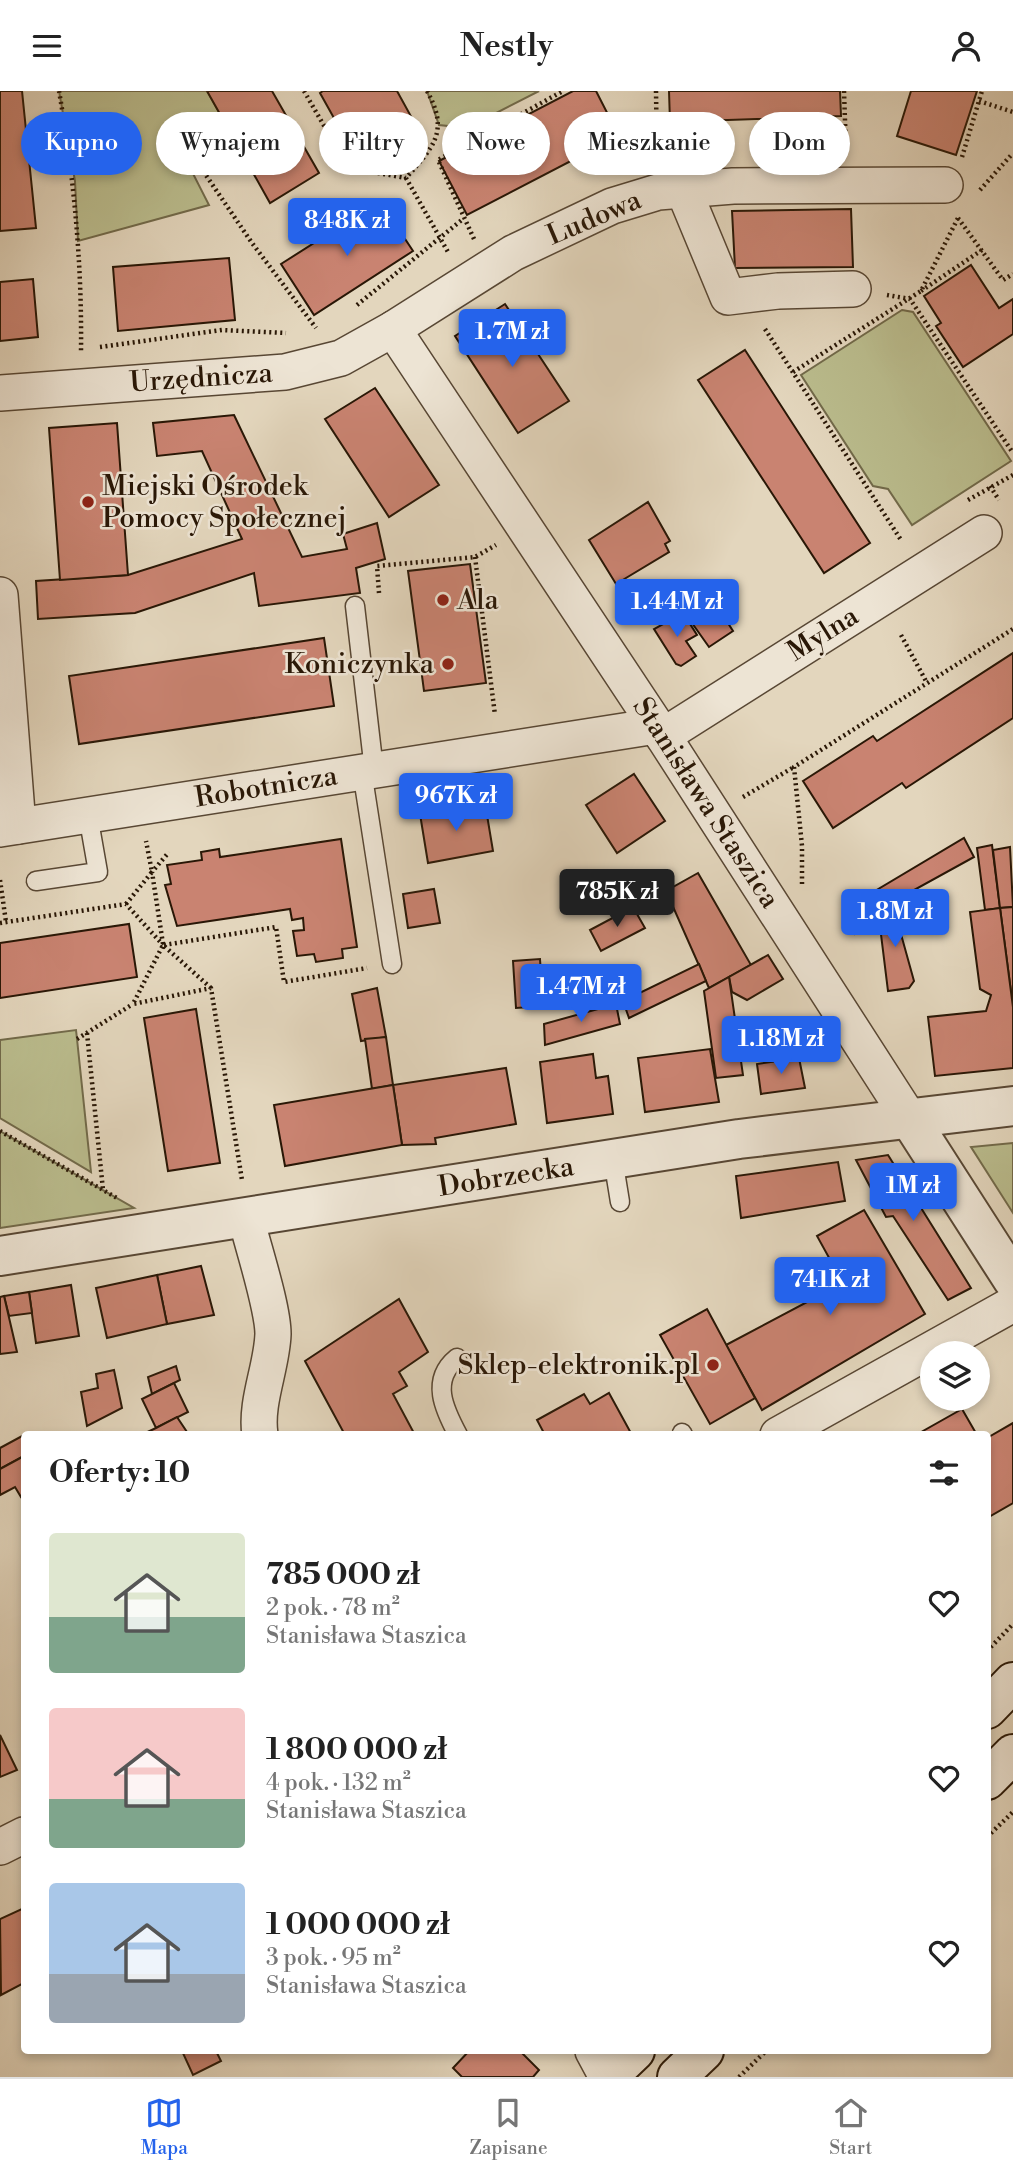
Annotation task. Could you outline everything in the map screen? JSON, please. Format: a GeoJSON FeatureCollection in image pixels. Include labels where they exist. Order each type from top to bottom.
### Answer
{"type":"FeatureCollection","features":[{"type":"Feature","properties":{"kind":"street","name":"Ludowa"},"geometry":{"type":"LineString","coordinates":[[393,329],[513,253],[612,207],[671,191],[733,186],[847,185],[961,197]]}},
{"type":"Feature","properties":{"kind":"street"},"geometry":{"type":"LineString","coordinates":[[671,191],[728,297],[853,289]]}},
{"type":"Feature","properties":{"kind":"street","name":"Urzędnicza"},"geometry":{"type":"LineString","coordinates":[[0,393],[285,372],[341,358],[393,329]]}},
{"type":"Feature","properties":{"kind":"street","name":"Stanisława Staszica"},"geometry":{"type":"LineString","coordinates":[[393,329],[659,731],[1013,1280]]}},
{"type":"Feature","properties":{"kind":"street","name":"Mylna"},"geometry":{"type":"LineString","coordinates":[[659,731],[984,533]]}},
{"type":"Feature","properties":{"kind":"street"},"geometry":{"type":"LineString","coordinates":[[0,595],[9,827]]}},
{"type":"Feature","properties":{"kind":"street","name":"Robotnicza"},"geometry":{"type":"LineString","coordinates":[[9,827],[368,771],[659,731]]}},
{"type":"Feature","properties":{"kind":"street","name":"Dobrzecka"},"geometry":{"type":"LineString","coordinates":[[0,1256],[245,1205],[613,1159],[751,1138],[1013,1107]]}},
{"type":"Feature","properties":{"kind":"street"},"geometry":{"type":"LineString","coordinates":[[245,1205],[273,1329],[272,1357],[261,1406],[260,1431]]}},
{"type":"Feature","properties":{"kind":"street"},"geometry":{"type":"LineString","coordinates":[[785,1431],[1013,1304]]}},
{"type":"Feature","properties":{"kind":"street"},"geometry":{"type":"LineString","coordinates":[[991,1705],[1013,1682]]}},
{"type":"Feature","properties":{"kind":"street"},"geometry":{"type":"LineString","coordinates":[[991,1776],[1013,1754]]}},
{"type":"Feature","properties":{"kind":"street"},"geometry":{"type":"LineString","coordinates":[[0,1847],[21,1836]]}},
{"type":"Feature","properties":{"kind":"street"},"geometry":{"type":"LineString","coordinates":[[595,2054],[607,2077],[632,2054]]}},
{"type":"Feature","properties":{"kind":"street"},"geometry":{"type":"LineString","coordinates":[[677,2077],[701,2054]]}},
{"type":"Feature","properties":{"kind":"lane"},"geometry":{"type":"LineString","coordinates":[[355,606],[368,771],[392,964]]}},
{"type":"Feature","properties":{"kind":"lane"},"geometry":{"type":"LineString","coordinates":[[36,881],[98,872],[88,815]]}},
{"type":"Feature","properties":{"kind":"lane"},"geometry":{"type":"LineString","coordinates":[[613,1159],[620,1202]]}},
{"type":"Feature","properties":{"kind":"lane"},"geometry":{"type":"LineString","coordinates":[[456,1431],[443,1407],[440,1389],[448,1365],[457,1357]]}},
{"type":"Feature","properties":{"kind":"path"},"geometry":{"type":"LineString","coordinates":[[60,91],[75,181],[82,299],[80,387]]}},
{"type":"Feature","properties":{"kind":"path"},"geometry":{"type":"LineString","coordinates":[[303,91],[341,155],[367,171],[406,178]]}},
{"type":"Feature","properties":{"kind":"path"},"geometry":{"type":"LineString","coordinates":[[406,178],[435,145],[439,125],[434,104],[427,91]]}},
{"type":"Feature","properties":{"kind":"path"},"geometry":{"type":"LineString","coordinates":[[477,276],[463,219],[438,164],[440,156],[563,91]]}},
{"type":"Feature","properties":{"kind":"path"},"geometry":{"type":"LineString","coordinates":[[656,91],[671,191]]}},
{"type":"Feature","properties":{"kind":"path"},"geometry":{"type":"LineString","coordinates":[[844,91],[847,185]]}},
{"type":"Feature","properties":{"kind":"path"},"geometry":{"type":"LineString","coordinates":[[979,101],[1013,112]]}},
{"type":"Feature","properties":{"kind":"path"},"geometry":{"type":"LineString","coordinates":[[1013,153],[961,197],[945,205],[958,218],[1003,280],[1013,274]]}},
{"type":"Feature","properties":{"kind":"path"},"geometry":{"type":"LineString","coordinates":[[206,175],[252,243],[317,329]]}},
{"type":"Feature","properties":{"kind":"path"},"geometry":{"type":"LineString","coordinates":[[406,178],[440,238],[477,276]]}},
{"type":"Feature","properties":{"kind":"path"},"geometry":{"type":"LineString","coordinates":[[921,291],[958,218],[961,197]]}},
{"type":"Feature","properties":{"kind":"path"},"geometry":{"type":"LineString","coordinates":[[351,310],[463,219]]}},
{"type":"Feature","properties":{"kind":"path"},"geometry":{"type":"LineString","coordinates":[[793,372],[910,299],[982,250]]}},
{"type":"Feature","properties":{"kind":"path"},"geometry":{"type":"LineString","coordinates":[[853,289],[873,296],[901,295],[910,299],[1013,453]]}},
{"type":"Feature","properties":{"kind":"path"},"geometry":{"type":"LineString","coordinates":[[744,295],[901,540]]}},
{"type":"Feature","properties":{"kind":"path"},"geometry":{"type":"LineString","coordinates":[[305,334],[324,327]]}},
{"type":"Feature","properties":{"kind":"path"},"geometry":{"type":"LineString","coordinates":[[68,353],[222,330],[291,333]]}},
{"type":"Feature","properties":{"kind":"path"},"geometry":{"type":"LineString","coordinates":[[990,486],[1013,475]]}},
{"type":"Feature","properties":{"kind":"path"},"geometry":{"type":"LineString","coordinates":[[355,606],[380,604],[377,566],[475,557],[502,541]]}},
{"type":"Feature","properties":{"kind":"path"},"geometry":{"type":"LineString","coordinates":[[475,557],[495,720]]}},
{"type":"Feature","properties":{"kind":"path"},"geometry":{"type":"LineString","coordinates":[[740,799],[1013,629]]}},
{"type":"Feature","properties":{"kind":"path"},"geometry":{"type":"LineString","coordinates":[[901,635],[927,683]]}},
{"type":"Feature","properties":{"kind":"path"},"geometry":{"type":"LineString","coordinates":[[794,767],[802,846],[801,897]]}},
{"type":"Feature","properties":{"kind":"path"},"geometry":{"type":"LineString","coordinates":[[133,1004],[163,945],[145,834]]}},
{"type":"Feature","properties":{"kind":"path"},"geometry":{"type":"LineString","coordinates":[[0,880],[3,923],[126,904],[169,852]]}},
{"type":"Feature","properties":{"kind":"path"},"geometry":{"type":"LineString","coordinates":[[126,904],[163,945],[211,988],[245,1205]]}},
{"type":"Feature","properties":{"kind":"path"},"geometry":{"type":"LineString","coordinates":[[163,945],[276,927],[284,982],[392,964]]}},
{"type":"Feature","properties":{"kind":"path"},"geometry":{"type":"LineString","coordinates":[[77,1039],[133,1004],[211,988]]}},
{"type":"Feature","properties":{"kind":"path"},"geometry":{"type":"LineString","coordinates":[[87,1033],[103,1190]]}},
{"type":"Feature","properties":{"kind":"path"},"geometry":{"type":"LineString","coordinates":[[0,1131],[123,1202]]}},
{"type":"Feature","properties":{"kind":"path"},"geometry":{"type":"LineString","coordinates":[[991,1647],[1013,1624]]}},
{"type":"Feature","properties":{"kind":"path"},"geometry":{"type":"LineString","coordinates":[[991,1833],[1013,1812]]}},
{"type":"Feature","properties":{"kind":"path"},"geometry":{"type":"LineString","coordinates":[[739,2077],[763,2054]]}},
{"type":"Feature","properties":{"kind":"green space"},"geometry":{"type":"Polygon","coordinates":[[[59,91],[207,91],[219,112],[156,112],[156,175],[194,175],[209,205],[78,241],[74,175],[142,175],[142,112],[63,112],[59,91]]]}},
{"type":"Feature","properties":{"kind":"green space"},"geometry":{"type":"Polygon","coordinates":[[[427,91],[539,91],[498,112],[442,112],[442,125],[439,125],[427,91]]]}},
{"type":"Feature","properties":{"kind":"green space"},"geometry":{"type":"Polygon","coordinates":[[[902,310],[913,312],[1011,461],[912,525],[888,489],[873,486],[801,375],[902,310]]]}},
{"type":"Feature","properties":{"kind":"green space"},"geometry":{"type":"Polygon","coordinates":[[[76,1030],[91,1172],[0,1118],[0,1040],[76,1030]]]}},
{"type":"Feature","properties":{"kind":"green space"},"geometry":{"type":"Polygon","coordinates":[[[0,1131],[134,1208],[0,1228],[0,1131]]]}},
{"type":"Feature","properties":{"kind":"green space"},"geometry":{"type":"Polygon","coordinates":[[[1013,1143],[1013,1213],[971,1147],[1013,1143]]]}},
{"type":"Feature","properties":{"kind":"building"},"geometry":{"type":"Polygon","coordinates":[[[0,91],[22,91],[24,112],[21,112],[21,175],[31,175],[36,228],[0,231],[0,91]]]}},
{"type":"Feature","properties":{"kind":"building"},"geometry":{"type":"Polygon","coordinates":[[[207,91],[272,91],[284,112],[219,112],[207,91]]]}},
{"type":"Feature","properties":{"kind":"building"},"geometry":{"type":"Polygon","coordinates":[[[397,91],[409,112],[331,112],[320,93],[397,91]]]}},
{"type":"Feature","properties":{"kind":"building"},"geometry":{"type":"Polygon","coordinates":[[[573,91],[596,91],[607,112],[564,112],[564,165],[550,172],[550,112],[533,112],[573,91]]]}},
{"type":"Feature","properties":{"kind":"building"},"geometry":{"type":"Polygon","coordinates":[[[669,91],[840,91],[841,112],[749,112],[749,119],[735,120],[735,112],[670,112],[669,91]]]}},
{"type":"Feature","properties":{"kind":"building"},"geometry":{"type":"Polygon","coordinates":[[[911,91],[977,91],[956,155],[897,136],[911,91]]]}},
{"type":"Feature","properties":{"kind":"building"},"geometry":{"type":"Polygon","coordinates":[[[305,149],[319,173],[270,203],[254,175],[305,175],[305,149]]]}},
{"type":"Feature","properties":{"kind":"building"},"geometry":{"type":"Polygon","coordinates":[[[446,175],[544,175],[467,215],[446,175]]]}},
{"type":"Feature","properties":{"kind":"building"},"geometry":{"type":"Polygon","coordinates":[[[380,201],[413,251],[314,315],[281,264],[380,201]]]}},
{"type":"Feature","properties":{"kind":"building"},"geometry":{"type":"Polygon","coordinates":[[[851,209],[853,267],[735,268],[732,211],[851,209]]]}},
{"type":"Feature","properties":{"kind":"building"},"geometry":{"type":"Polygon","coordinates":[[[229,258],[235,320],[118,331],[113,267],[229,258]]]}},
{"type":"Feature","properties":{"kind":"building"},"geometry":{"type":"Polygon","coordinates":[[[971,265],[999,308],[1013,299],[1013,334],[963,367],[936,326],[941,323],[924,296],[971,265]]]}},
{"type":"Feature","properties":{"kind":"building"},"geometry":{"type":"Polygon","coordinates":[[[33,279],[38,337],[0,341],[0,282],[33,279]]]}},
{"type":"Feature","properties":{"kind":"building"},"geometry":{"type":"Polygon","coordinates":[[[505,304],[569,401],[518,433],[455,336],[505,304]]]}},
{"type":"Feature","properties":{"kind":"building"},"geometry":{"type":"Polygon","coordinates":[[[745,350],[870,543],[824,573],[698,380],[745,350]]]}},
{"type":"Feature","properties":{"kind":"building"},"geometry":{"type":"Polygon","coordinates":[[[375,388],[439,485],[389,517],[325,419],[375,388]]]}},
{"type":"Feature","properties":{"kind":"building"},"geometry":{"type":"Polygon","coordinates":[[[234,415],[302,557],[347,549],[343,534],[377,523],[385,559],[356,568],[360,593],[259,606],[254,573],[135,613],[38,619],[36,581],[128,575],[242,539],[202,451],[157,456],[153,423],[234,415]]]}},
{"type":"Feature","properties":{"kind":"building","name":"Miejski Ośrodek Pomocy Społecznej"},"geometry":{"type":"Polygon","coordinates":[[[117,423],[128,575],[60,580],[49,428],[117,423]]]}},
{"type":"Feature","properties":{"kind":"building"},"geometry":{"type":"Polygon","coordinates":[[[648,502],[670,541],[665,544],[669,552],[616,584],[589,540],[648,502]]]}},
{"type":"Feature","properties":{"kind":"building"},"geometry":{"type":"Polygon","coordinates":[[[470,564],[486,683],[424,691],[408,571],[470,564]]]}},
{"type":"Feature","properties":{"kind":"building"},"geometry":{"type":"Polygon","coordinates":[[[717,606],[733,631],[709,647],[692,623],[717,606]]]}},
{"type":"Feature","properties":{"kind":"building"},"geometry":{"type":"Polygon","coordinates":[[[683,613],[697,635],[686,641],[696,656],[681,666],[676,664],[654,629],[683,613]]]}},
{"type":"Feature","properties":{"kind":"building"},"geometry":{"type":"Polygon","coordinates":[[[324,638],[334,706],[79,744],[69,676],[324,638]]]}},
{"type":"Feature","properties":{"kind":"building"},"geometry":{"type":"Polygon","coordinates":[[[1013,653],[1013,718],[906,788],[902,783],[833,828],[803,781],[873,736],[877,741],[1013,653]]]}},
{"type":"Feature","properties":{"kind":"building"},"geometry":{"type":"Polygon","coordinates":[[[634,774],[665,821],[617,853],[586,805],[634,774]]]}},
{"type":"Feature","properties":{"kind":"building"},"geometry":{"type":"Polygon","coordinates":[[[485,803],[493,851],[428,863],[420,814],[485,803]]]}},
{"type":"Feature","properties":{"kind":"building"},"geometry":{"type":"Polygon","coordinates":[[[964,838],[974,857],[878,910],[875,891],[964,838]]]}},
{"type":"Feature","properties":{"kind":"building"},"geometry":{"type":"Polygon","coordinates":[[[341,839],[357,947],[342,949],[343,958],[316,962],[314,954],[297,956],[293,931],[304,930],[303,918],[292,920],[290,909],[177,926],[165,885],[171,884],[167,865],[202,860],[201,852],[219,849],[220,857],[341,839]]]}},
{"type":"Feature","properties":{"kind":"building"},"geometry":{"type":"Polygon","coordinates":[[[992,845],[1000,908],[985,910],[977,848],[992,845]]]}},
{"type":"Feature","properties":{"kind":"building"},"geometry":{"type":"Polygon","coordinates":[[[1010,847],[1013,907],[1000,908],[993,850],[1010,847]]]}},
{"type":"Feature","properties":{"kind":"building"},"geometry":{"type":"Polygon","coordinates":[[[698,873],[751,965],[709,988],[666,891],[698,873]]]}},
{"type":"Feature","properties":{"kind":"building"},"geometry":{"type":"Polygon","coordinates":[[[434,889],[440,923],[408,928],[403,894],[434,889]]]}},
{"type":"Feature","properties":{"kind":"building"},"geometry":{"type":"Polygon","coordinates":[[[875,891],[880,925],[855,934],[844,912],[875,891]]]}},
{"type":"Feature","properties":{"kind":"building"},"geometry":{"type":"Polygon","coordinates":[[[890,903],[903,911],[906,927],[899,927],[914,981],[909,988],[888,991],[878,910],[890,903]]]}},
{"type":"Feature","properties":{"kind":"building"},"geometry":{"type":"Polygon","coordinates":[[[633,907],[645,928],[601,951],[590,930],[633,907]]]}},
{"type":"Feature","properties":{"kind":"building"},"geometry":{"type":"Polygon","coordinates":[[[1013,907],[1013,1007],[1000,908],[1013,907]]]}},
{"type":"Feature","properties":{"kind":"building"},"geometry":{"type":"Polygon","coordinates":[[[1000,908],[1013,1007],[1013,1068],[935,1076],[928,1017],[986,1011],[991,995],[980,989],[970,912],[1000,908]]]}},
{"type":"Feature","properties":{"kind":"building"},"geometry":{"type":"Polygon","coordinates":[[[129,924],[137,977],[0,998],[0,943],[129,924]]]}},
{"type":"Feature","properties":{"kind":"building"},"geometry":{"type":"Polygon","coordinates":[[[768,955],[783,979],[747,1000],[732,992],[729,977],[768,955]]]}},
{"type":"Feature","properties":{"kind":"building"},"geometry":{"type":"Polygon","coordinates":[[[540,959],[543,1006],[516,1008],[513,961],[540,959]]]}},
{"type":"Feature","properties":{"kind":"building"},"geometry":{"type":"Polygon","coordinates":[[[699,964],[706,981],[629,1018],[623,1001],[699,964]]]}},
{"type":"Feature","properties":{"kind":"building"},"geometry":{"type":"Polygon","coordinates":[[[729,977],[743,1075],[716,1078],[704,991],[729,977]]]}},
{"type":"Feature","properties":{"kind":"building"},"geometry":{"type":"Polygon","coordinates":[[[624,984],[629,998],[591,1011],[588,995],[624,984]]]}},
{"type":"Feature","properties":{"kind":"building"},"geometry":{"type":"Polygon","coordinates":[[[377,988],[386,1037],[361,1041],[352,994],[377,988]]]}},
{"type":"Feature","properties":{"kind":"building"},"geometry":{"type":"Polygon","coordinates":[[[616,1004],[620,1024],[545,1045],[544,1024],[616,1004]]]}},
{"type":"Feature","properties":{"kind":"building"},"geometry":{"type":"Polygon","coordinates":[[[196,1009],[220,1163],[168,1171],[144,1018],[196,1009]]]}},
{"type":"Feature","properties":{"kind":"building"},"geometry":{"type":"Polygon","coordinates":[[[386,1037],[393,1085],[372,1089],[365,1039],[386,1037]]]}},
{"type":"Feature","properties":{"kind":"building"},"geometry":{"type":"Polygon","coordinates":[[[710,1049],[719,1102],[645,1112],[638,1058],[710,1049]]]}},
{"type":"Feature","properties":{"kind":"building"},"geometry":{"type":"Polygon","coordinates":[[[593,1054],[596,1078],[608,1076],[613,1114],[547,1123],[540,1062],[593,1054]]]}},
{"type":"Feature","properties":{"kind":"building"},"geometry":{"type":"Polygon","coordinates":[[[799,1058],[805,1088],[761,1094],[757,1064],[799,1058]]]}},
{"type":"Feature","properties":{"kind":"building"},"geometry":{"type":"Polygon","coordinates":[[[506,1068],[516,1124],[435,1138],[436,1144],[402,1145],[393,1085],[506,1068]]]}},
{"type":"Feature","properties":{"kind":"building"},"geometry":{"type":"Polygon","coordinates":[[[393,1085],[402,1145],[285,1166],[274,1105],[393,1085]]]}},
{"type":"Feature","properties":{"kind":"building"},"geometry":{"type":"Polygon","coordinates":[[[888,1155],[971,1288],[948,1300],[893,1216],[886,1217],[856,1160],[888,1155]]]}},
{"type":"Feature","properties":{"kind":"building"},"geometry":{"type":"Polygon","coordinates":[[[838,1162],[845,1201],[741,1218],[736,1176],[838,1162]]]}},
{"type":"Feature","properties":{"kind":"building"},"geometry":{"type":"Polygon","coordinates":[[[864,1210],[925,1314],[762,1410],[726,1345],[843,1283],[817,1236],[864,1210]]]}},
{"type":"Feature","properties":{"kind":"building"},"geometry":{"type":"Polygon","coordinates":[[[201,1266],[214,1315],[167,1324],[157,1275],[201,1266]]]}},
{"type":"Feature","properties":{"kind":"building"},"geometry":{"type":"Polygon","coordinates":[[[157,1275],[167,1324],[107,1338],[96,1288],[157,1275]]]}},
{"type":"Feature","properties":{"kind":"building"},"geometry":{"type":"Polygon","coordinates":[[[71,1285],[79,1336],[36,1343],[29,1292],[71,1285]]]}},
{"type":"Feature","properties":{"kind":"building"},"geometry":{"type":"Polygon","coordinates":[[[29,1292],[32,1313],[9,1316],[4,1296],[29,1292]]]}},
{"type":"Feature","properties":{"kind":"building"},"geometry":{"type":"Polygon","coordinates":[[[4,1296],[17,1352],[0,1354],[0,1297],[4,1296]]]}},
{"type":"Feature","properties":{"kind":"building"},"geometry":{"type":"Polygon","coordinates":[[[399,1299],[428,1352],[399,1372],[407,1386],[393,1394],[413,1431],[343,1431],[305,1361],[399,1299]]]}},
{"type":"Feature","properties":{"kind":"building"},"geometry":{"type":"Polygon","coordinates":[[[707,1309],[755,1398],[710,1424],[660,1335],[707,1309]]]}},
{"type":"Feature","properties":{"kind":"building"},"geometry":{"type":"Polygon","coordinates":[[[176,1366],[180,1380],[152,1394],[148,1377],[176,1366]]]}},
{"type":"Feature","properties":{"kind":"building"},"geometry":{"type":"Polygon","coordinates":[[[114,1370],[122,1408],[87,1426],[81,1392],[98,1388],[96,1374],[114,1370]]]}},
{"type":"Feature","properties":{"kind":"building"},"geometry":{"type":"Polygon","coordinates":[[[174,1383],[188,1412],[156,1428],[142,1399],[174,1383]]]}},
{"type":"Feature","properties":{"kind":"building"},"geometry":{"type":"Polygon","coordinates":[[[609,1393],[630,1431],[543,1431],[537,1420],[584,1394],[590,1404],[609,1393]]]}},
{"type":"Feature","properties":{"kind":"building"},"geometry":{"type":"Polygon","coordinates":[[[963,1411],[975,1431],[923,1431],[963,1411]]]}},
{"type":"Feature","properties":{"kind":"building"},"geometry":{"type":"Polygon","coordinates":[[[177,1417],[186,1431],[150,1431],[177,1417]]]}},
{"type":"Feature","properties":{"kind":"building"},"geometry":{"type":"Polygon","coordinates":[[[1013,1423],[1013,1503],[991,1516],[991,1436],[1013,1423]]]}},
{"type":"Feature","properties":{"kind":"building"},"geometry":{"type":"Polygon","coordinates":[[[21,1437],[21,1458],[0,1469],[0,1448],[21,1437]]]}},
{"type":"Feature","properties":{"kind":"building"},"geometry":{"type":"Polygon","coordinates":[[[21,1458],[21,1497],[15,1487],[0,1495],[0,1469],[21,1458]]]}},
{"type":"Feature","properties":{"kind":"building"},"geometry":{"type":"Polygon","coordinates":[[[0,1735],[17,1770],[0,1777],[0,1735]]]}},
{"type":"Feature","properties":{"kind":"building"},"geometry":{"type":"Polygon","coordinates":[[[21,1909],[21,1985],[1,1995],[0,1919],[21,1909]]]}},
{"type":"Feature","properties":{"kind":"building"},"geometry":{"type":"Polygon","coordinates":[[[183,2054],[218,2054],[221,2061],[193,2075],[183,2054]]]}},
{"type":"Feature","properties":{"kind":"building"},"geometry":{"type":"Polygon","coordinates":[[[466,2054],[523,2054],[539,2070],[533,2077],[462,2077],[453,2068],[466,2054]]]}},
{"type":"Feature","properties":{"kind":"place","name":"Miejski Ośrodek Pomocy Społecznej"},"geometry":{"type":"Point","coordinates":[88,502]}},
{"type":"Feature","properties":{"kind":"place","name":"Ala"},"geometry":{"type":"Point","coordinates":[443,600]}},
{"type":"Feature","properties":{"kind":"place","name":"Koniczynka"},"geometry":{"type":"Point","coordinates":[448,664]}},
{"type":"Feature","properties":{"kind":"place","name":"Sklep-elektronik.pl"},"geometry":{"type":"Point","coordinates":[713,1365]}}]}
